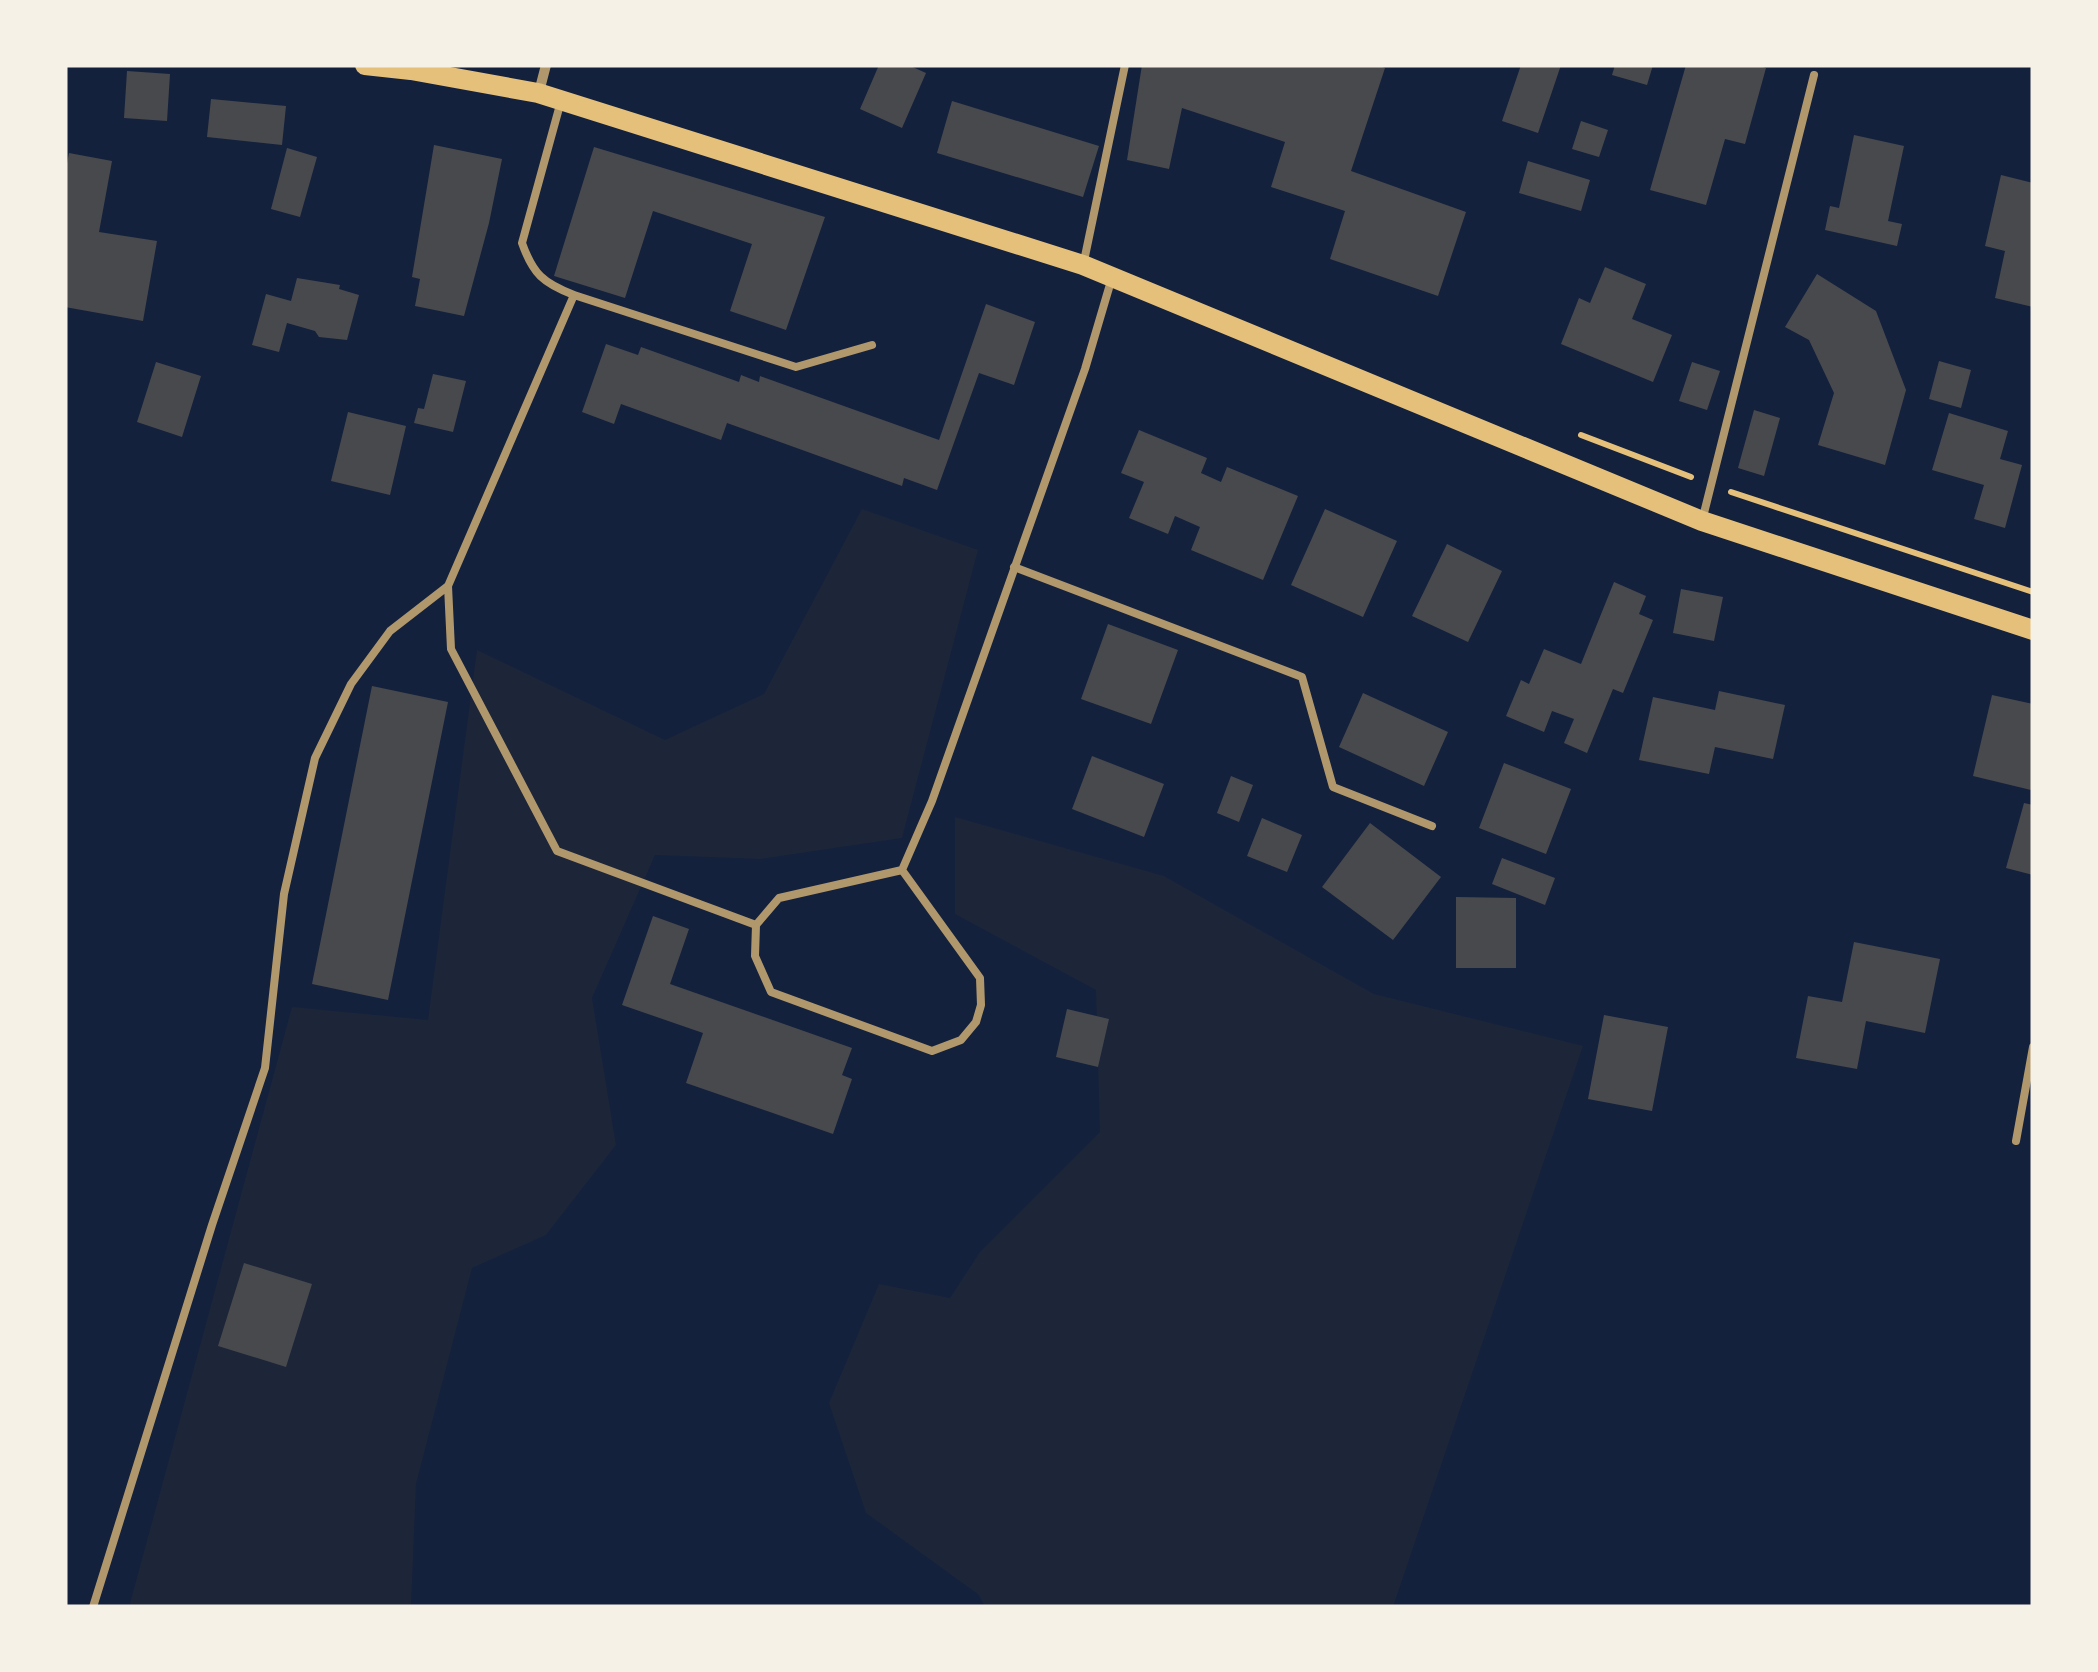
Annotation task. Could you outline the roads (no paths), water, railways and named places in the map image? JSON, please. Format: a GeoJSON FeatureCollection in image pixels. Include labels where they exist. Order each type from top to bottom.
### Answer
{"type":"FeatureCollection","features":[{"type":"Feature","properties":{"kind":"main road"},"geometry":{"type":"LineString","coordinates":[[365,65],[538,93],[1083,264],[1702,521],[2033,630]]}},
{"type":"Feature","properties":{"kind":"street"},"geometry":{"type":"LineString","coordinates":[[538,93],[546,65]]}},
{"type":"Feature","properties":{"kind":"lane"},"geometry":{"type":"LineString","coordinates":[[1083,264],[1125,65]]}},
{"type":"Feature","properties":{"kind":"lane"},"geometry":{"type":"LineString","coordinates":[[1702,521],[1814,75]]}},
{"type":"Feature","properties":{"kind":"lane"},"geometry":{"type":"LineString","coordinates":[[561,101],[522,243],[530,264],[548,285],[796,367],[872,345]]}},
{"type":"Feature","properties":{"kind":"lane"},"geometry":{"type":"LineString","coordinates":[[902,870],[932,800],[1113,276]]}},
{"type":"Feature","properties":{"kind":"lane"},"geometry":{"type":"LineString","coordinates":[[574,295],[448,586],[451,650],[558,851],[756,925]]}},
{"type":"Feature","properties":{"kind":"lane"},"geometry":{"type":"LineString","coordinates":[[1014,567],[1302,677],[1333,787],[1432,826]]}},
{"type":"Feature","properties":{"kind":"lane"},"geometry":{"type":"LineString","coordinates":[[94,1607],[206,1243],[265,1068],[284,894],[315,758],[350,684],[390,631],[448,586]]}},
{"type":"Feature","properties":{"kind":"lane"},"geometry":{"type":"LineString","coordinates":[[902,870],[980,978],[976,1022],[961,1040],[932,1051],[771,992],[755,956],[756,925],[779,898],[902,870]]}},
{"type":"Feature","properties":{"kind":"lane"},"geometry":{"type":"LineString","coordinates":[[2016,1141],[2033,1047]]}}]}
